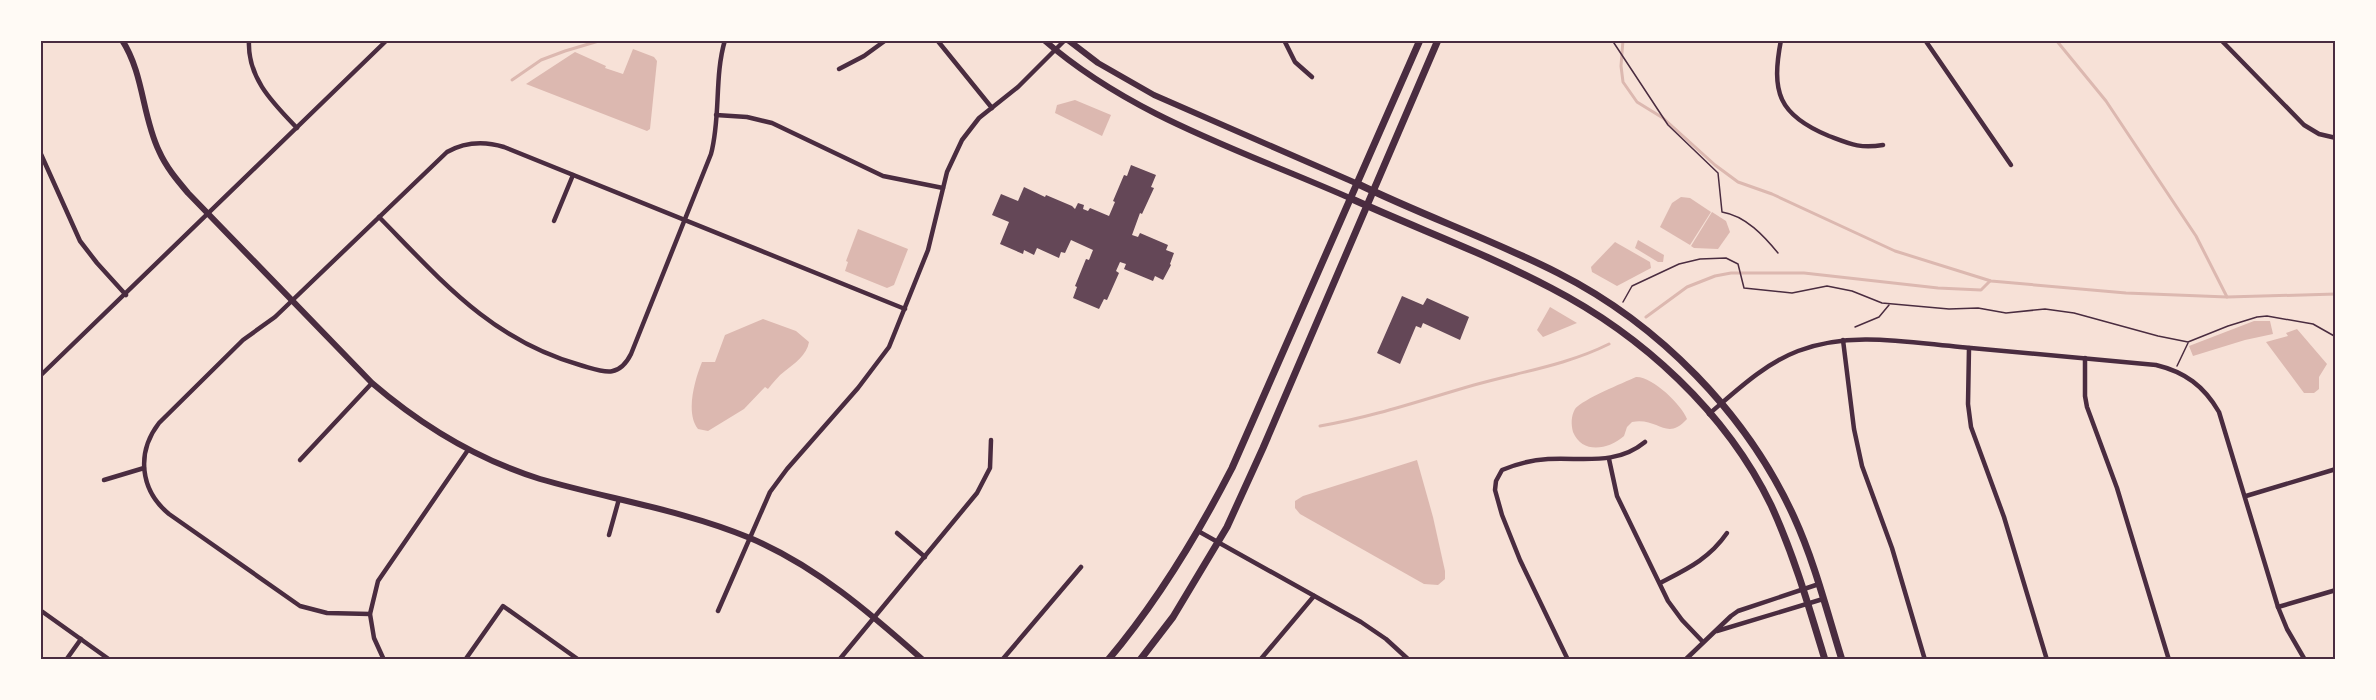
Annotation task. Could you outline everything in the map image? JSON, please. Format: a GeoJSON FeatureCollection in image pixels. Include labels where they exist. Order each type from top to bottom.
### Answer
{"type":"FeatureCollection","features":[{"type":"Feature","properties":{"kind":"main road"},"geometry":{"type":"LineString","coordinates":[[1108,660],[1150,606],[1198,531],[1232,468],[1420,40]]}},
{"type":"Feature","properties":{"kind":"main road"},"geometry":{"type":"LineString","coordinates":[[1140,660],[1173,617],[1219,543],[1263,448],[1438,40]]}},
{"type":"Feature","properties":{"kind":"main road"},"geometry":{"type":"LineString","coordinates":[[1358,184],[1558,273],[1585,288],[1619,310],[1668,349],[1696,375],[1740,426],[1778,487],[1806,545],[1842,660]]}},
{"type":"Feature","properties":{"kind":"main road"},"geometry":{"type":"LineString","coordinates":[[1352,199],[1551,287],[1617,328],[1667,369],[1709,414],[1744,461],[1770,504],[1809,603],[1825,660]]}},
{"type":"Feature","properties":{"kind":"street"},"geometry":{"type":"LineString","coordinates":[[122,40],[135,67],[158,150],[170,171],[372,383],[420,421],[468,450],[539,478],[695,519],[749,537],[789,557],[826,580],[874,616],[923,660]]}},
{"type":"Feature","properties":{"kind":"street"},"geometry":{"type":"LineString","coordinates":[[249,40],[250,57],[256,78],[263,90],[297,128]]}},
{"type":"Feature","properties":{"kind":"street"},"geometry":{"type":"LineString","coordinates":[[40,376],[387,40]]}},
{"type":"Feature","properties":{"kind":"street"},"geometry":{"type":"LineString","coordinates":[[379,217],[456,294],[493,325],[553,356],[612,372],[622,367],[631,354],[711,154],[725,40]]}},
{"type":"Feature","properties":{"kind":"street"},"geometry":{"type":"LineString","coordinates":[[839,69],[864,57],[885,40]]}},
{"type":"Feature","properties":{"kind":"street"},"geometry":{"type":"LineString","coordinates":[[937,40],[992,108]]}},
{"type":"Feature","properties":{"kind":"street"},"geometry":{"type":"LineString","coordinates":[[1044,40],[1055,51],[1100,83],[1153,113],[1352,199]]}},
{"type":"Feature","properties":{"kind":"street"},"geometry":{"type":"LineString","coordinates":[[718,611],[763,505],[779,479],[884,356],[928,250],[951,161],[962,140],[971,127],[1018,87],[1066,40],[1098,63],[1154,95],[1358,184]]}},
{"type":"Feature","properties":{"kind":"street"},"geometry":{"type":"LineString","coordinates":[[1284,40],[1295,62],[1312,77]]}},
{"type":"Feature","properties":{"kind":"street"},"geometry":{"type":"LineString","coordinates":[[1781,40],[1776,66],[1776,83],[1784,102],[1796,118],[1811,129],[1858,147],[1883,145]]}},
{"type":"Feature","properties":{"kind":"street"},"geometry":{"type":"LineString","coordinates":[[1925,40],[2010,165]]}},
{"type":"Feature","properties":{"kind":"street"},"geometry":{"type":"LineString","coordinates":[[2222,40],[2304,125],[2319,134],[2336,138]]}},
{"type":"Feature","properties":{"kind":"street"},"geometry":{"type":"LineString","coordinates":[[716,115],[767,122],[883,176],[943,188]]}},
{"type":"Feature","properties":{"kind":"street"},"geometry":{"type":"LineString","coordinates":[[370,614],[327,614],[295,603],[163,509],[150,492],[144,468],[146,444],[159,423],[243,340],[271,321],[436,160],[447,152],[466,144],[497,145],[905,309]]}},
{"type":"Feature","properties":{"kind":"street"},"geometry":{"type":"LineString","coordinates":[[41,156],[80,241],[126,295]]}},
{"type":"Feature","properties":{"kind":"street"},"geometry":{"type":"LineString","coordinates":[[554,221],[573,175]]}},
{"type":"Feature","properties":{"kind":"street"},"geometry":{"type":"LineString","coordinates":[[1709,414],[1781,358],[1810,347],[1843,340],[1869,339],[2085,358],[2156,365],[2175,371],[2196,382],[2206,392],[2219,412],[2278,607],[2287,629],[2305,660]]}},
{"type":"Feature","properties":{"kind":"street"},"geometry":{"type":"LineString","coordinates":[[1843,340],[1851,413],[1859,457],[1892,548],[1925,660]]}},
{"type":"Feature","properties":{"kind":"street"},"geometry":{"type":"LineString","coordinates":[[1969,348],[1968,404],[1971,427],[2004,517],[2047,660]]}},
{"type":"Feature","properties":{"kind":"street"},"geometry":{"type":"LineString","coordinates":[[2085,358],[2087,407],[2117,488],[2169,660]]}},
{"type":"Feature","properties":{"kind":"street"},"geometry":{"type":"LineString","coordinates":[[300,460],[372,383]]}},
{"type":"Feature","properties":{"kind":"street"},"geometry":{"type":"LineString","coordinates":[[839,660],[969,504],[990,468],[991,440]]}},
{"type":"Feature","properties":{"kind":"street"},"geometry":{"type":"LineString","coordinates":[[1568,660],[1520,560],[1502,515],[1495,486],[1499,473],[1513,466],[1547,459],[1609,459],[1630,452],[1645,442]]}},
{"type":"Feature","properties":{"kind":"street"},"geometry":{"type":"LineString","coordinates":[[384,660],[374,638],[370,614],[381,573],[468,450]]}},
{"type":"Feature","properties":{"kind":"street"},"geometry":{"type":"LineString","coordinates":[[1609,459],[1617,496],[1671,606],[1703,642]]}},
{"type":"Feature","properties":{"kind":"street"},"geometry":{"type":"LineString","coordinates":[[104,480],[144,468]]}},
{"type":"Feature","properties":{"kind":"street"},"geometry":{"type":"LineString","coordinates":[[2246,496],[2336,469]]}},
{"type":"Feature","properties":{"kind":"street"},"geometry":{"type":"LineString","coordinates":[[609,536],[619,499]]}},
{"type":"Feature","properties":{"kind":"street"},"geometry":{"type":"LineString","coordinates":[[1198,531],[1376,631],[1409,660]]}},
{"type":"Feature","properties":{"kind":"street"},"geometry":{"type":"LineString","coordinates":[[897,533],[925,557]]}},
{"type":"Feature","properties":{"kind":"street"},"geometry":{"type":"LineString","coordinates":[[1660,584],[1701,561],[1713,551],[1727,533]]}},
{"type":"Feature","properties":{"kind":"street"},"geometry":{"type":"LineString","coordinates":[[1002,660],[1081,567]]}},
{"type":"Feature","properties":{"kind":"street"},"geometry":{"type":"LineString","coordinates":[[1685,660],[1738,611],[1819,584]]}},
{"type":"Feature","properties":{"kind":"street"},"geometry":{"type":"LineString","coordinates":[[2278,607],[2336,590]]}},
{"type":"Feature","properties":{"kind":"street"},"geometry":{"type":"LineString","coordinates":[[1260,660],[1314,596]]}},
{"type":"Feature","properties":{"kind":"street"},"geometry":{"type":"LineString","coordinates":[[1717,631],[1824,599]]}},
{"type":"Feature","properties":{"kind":"street"},"geometry":{"type":"LineString","coordinates":[[465,660],[503,606],[579,660]]}},
{"type":"Feature","properties":{"kind":"street"},"geometry":{"type":"LineString","coordinates":[[40,610],[110,660]]}},
{"type":"Feature","properties":{"kind":"street"},"geometry":{"type":"LineString","coordinates":[[66,660],[81,639]]}},
{"type":"Feature","properties":{"kind":"path"},"geometry":{"type":"LineString","coordinates":[[1612,40],[1668,125],[1718,173],[1722,212],[1735,216],[1762,234],[1778,254]]}},
{"type":"Feature","properties":{"kind":"path"},"geometry":{"type":"LineString","coordinates":[[1623,302],[1632,286],[1679,264],[1700,259],[1726,258],[1738,264],[1744,288],[1792,292],[1827,286],[1852,291],[1869,299],[1890,304],[1949,309],[1978,308],[2006,313],[2045,309],[2084,315],[2188,342],[2228,326],[2267,316],[2313,324],[2336,337]]}},
{"type":"Feature","properties":{"kind":"path"},"geometry":{"type":"LineString","coordinates":[[1855,327],[1879,317],[1890,304]]}},
{"type":"Feature","properties":{"kind":"path"},"geometry":{"type":"LineString","coordinates":[[2175,371],[2188,342]]}},
{"type":"Feature","properties":{"kind":"shaded area"},"geometry":{"type":"Polygon","coordinates":[[[633,49],[654,57],[657,61],[650,129],[647,131],[526,84],[575,52],[606,66],[605,68],[623,74],[633,49]]]}},
{"type":"Feature","properties":{"kind":"shaded area"},"geometry":{"type":"Polygon","coordinates":[[[1075,100],[1111,115],[1102,136],[1055,113],[1057,105],[1075,100]]]}},
{"type":"Feature","properties":{"kind":"shaded area"},"geometry":{"type":"Polygon","coordinates":[[[1681,197],[1690,198],[1711,212],[1690,245],[1660,227],[1672,203],[1681,197]]]}},
{"type":"Feature","properties":{"kind":"shaded area"},"geometry":{"type":"Polygon","coordinates":[[[1712,212],[1726,221],[1730,232],[1718,249],[1694,248],[1691,246],[1712,212]]]}},
{"type":"Feature","properties":{"kind":"shaded area"},"geometry":{"type":"Polygon","coordinates":[[[858,229],[908,249],[894,285],[887,288],[845,271],[848,262],[846,261],[858,229]]]}},
{"type":"Feature","properties":{"kind":"shaded area"},"geometry":{"type":"Polygon","coordinates":[[[1638,240],[1664,255],[1663,262],[1658,262],[1635,248],[1638,240]]]}},
{"type":"Feature","properties":{"kind":"shaded area"},"geometry":{"type":"Polygon","coordinates":[[[1615,242],[1650,262],[1651,268],[1617,286],[1592,272],[1591,267],[1615,242]]]}},
{"type":"Feature","properties":{"kind":"shaded area"},"geometry":{"type":"Polygon","coordinates":[[[1550,307],[1577,323],[1543,337],[1537,330],[1550,307]]]}},
{"type":"Feature","properties":{"kind":"shaded area"},"geometry":{"type":"Polygon","coordinates":[[[763,319],[796,331],[809,342],[806,351],[744,409],[708,431],[698,429],[692,414],[692,396],[702,362],[715,362],[725,335],[763,319]]]}},
{"type":"Feature","properties":{"kind":"shaded area"},"geometry":{"type":"Polygon","coordinates":[[[2254,321],[2270,321],[2273,334],[2193,356],[2189,346],[2254,321]]]}},
{"type":"Feature","properties":{"kind":"shaded area"},"geometry":{"type":"Polygon","coordinates":[[[2297,329],[2327,364],[2319,377],[2319,389],[2314,393],[2304,393],[2266,342],[2288,336],[2286,333],[2297,329]]]}},
{"type":"Feature","properties":{"kind":"shaded area"},"geometry":{"type":"Polygon","coordinates":[[[1636,377],[1650,381],[1666,392],[1687,419],[1680,426],[1667,429],[1641,421],[1632,422],[1627,427],[1624,436],[1603,447],[1589,447],[1577,439],[1572,429],[1575,409],[1594,396],[1636,377]]]}},
{"type":"Feature","properties":{"kind":"shaded area"},"geometry":{"type":"Polygon","coordinates":[[[1417,460],[1445,571],[1445,579],[1438,585],[1424,584],[1300,514],[1295,508],[1295,501],[1303,496],[1417,460]]]}},
{"type":"Feature","properties":{"kind":"building"},"geometry":{"type":"Polygon","coordinates":[[[1131,165],[1156,175],[1151,187],[1154,188],[1142,214],[1140,213],[1132,235],[1138,237],[1140,233],[1168,245],[1166,250],[1174,253],[1163,280],[1155,276],[1153,281],[1124,269],[1126,264],[1120,262],[1116,271],[1119,273],[1107,300],[1104,299],[1099,309],[1073,298],[1077,287],[1075,286],[1086,259],[1089,260],[1093,250],[1071,240],[1065,253],[1061,252],[1059,258],[1037,248],[1034,255],[1024,250],[1023,254],[1000,244],[1009,222],[992,215],[1001,194],[1018,201],[1024,187],[1075,209],[1078,203],[1084,205],[1083,209],[1088,211],[1090,208],[1109,216],[1124,175],[1127,176],[1131,165]]]}},
{"type":"Feature","properties":{"kind":"building"},"geometry":{"type":"Polygon","coordinates":[[[1402,296],[1423,305],[1427,298],[1469,317],[1460,340],[1423,323],[1421,328],[1416,326],[1400,364],[1377,353],[1402,296]]]}},
{"type":"Feature","properties":{"kind":"waterway"},"geometry":{"type":"LineString","coordinates":[[512,80],[541,60],[602,40]]}},
{"type":"Feature","properties":{"kind":"waterway"},"geometry":{"type":"LineString","coordinates":[[1623,40],[1621,66],[1623,82],[1637,102],[1663,118],[1715,165],[1738,182],[1772,194],[1895,251],[1991,281],[2126,293],[2227,297]]}},
{"type":"Feature","properties":{"kind":"waterway"},"geometry":{"type":"LineString","coordinates":[[2056,40],[2106,101],[2196,236],[2227,297],[2336,294]]}},
{"type":"Feature","properties":{"kind":"waterway"},"geometry":{"type":"LineString","coordinates":[[1646,317],[1687,287],[1715,276],[1731,273],[1804,273],[1938,288],[1981,290],[1990,281]]}},
{"type":"Feature","properties":{"kind":"waterway"},"geometry":{"type":"LineString","coordinates":[[1320,426],[1378,413],[1560,363],[1609,344]]}}]}
